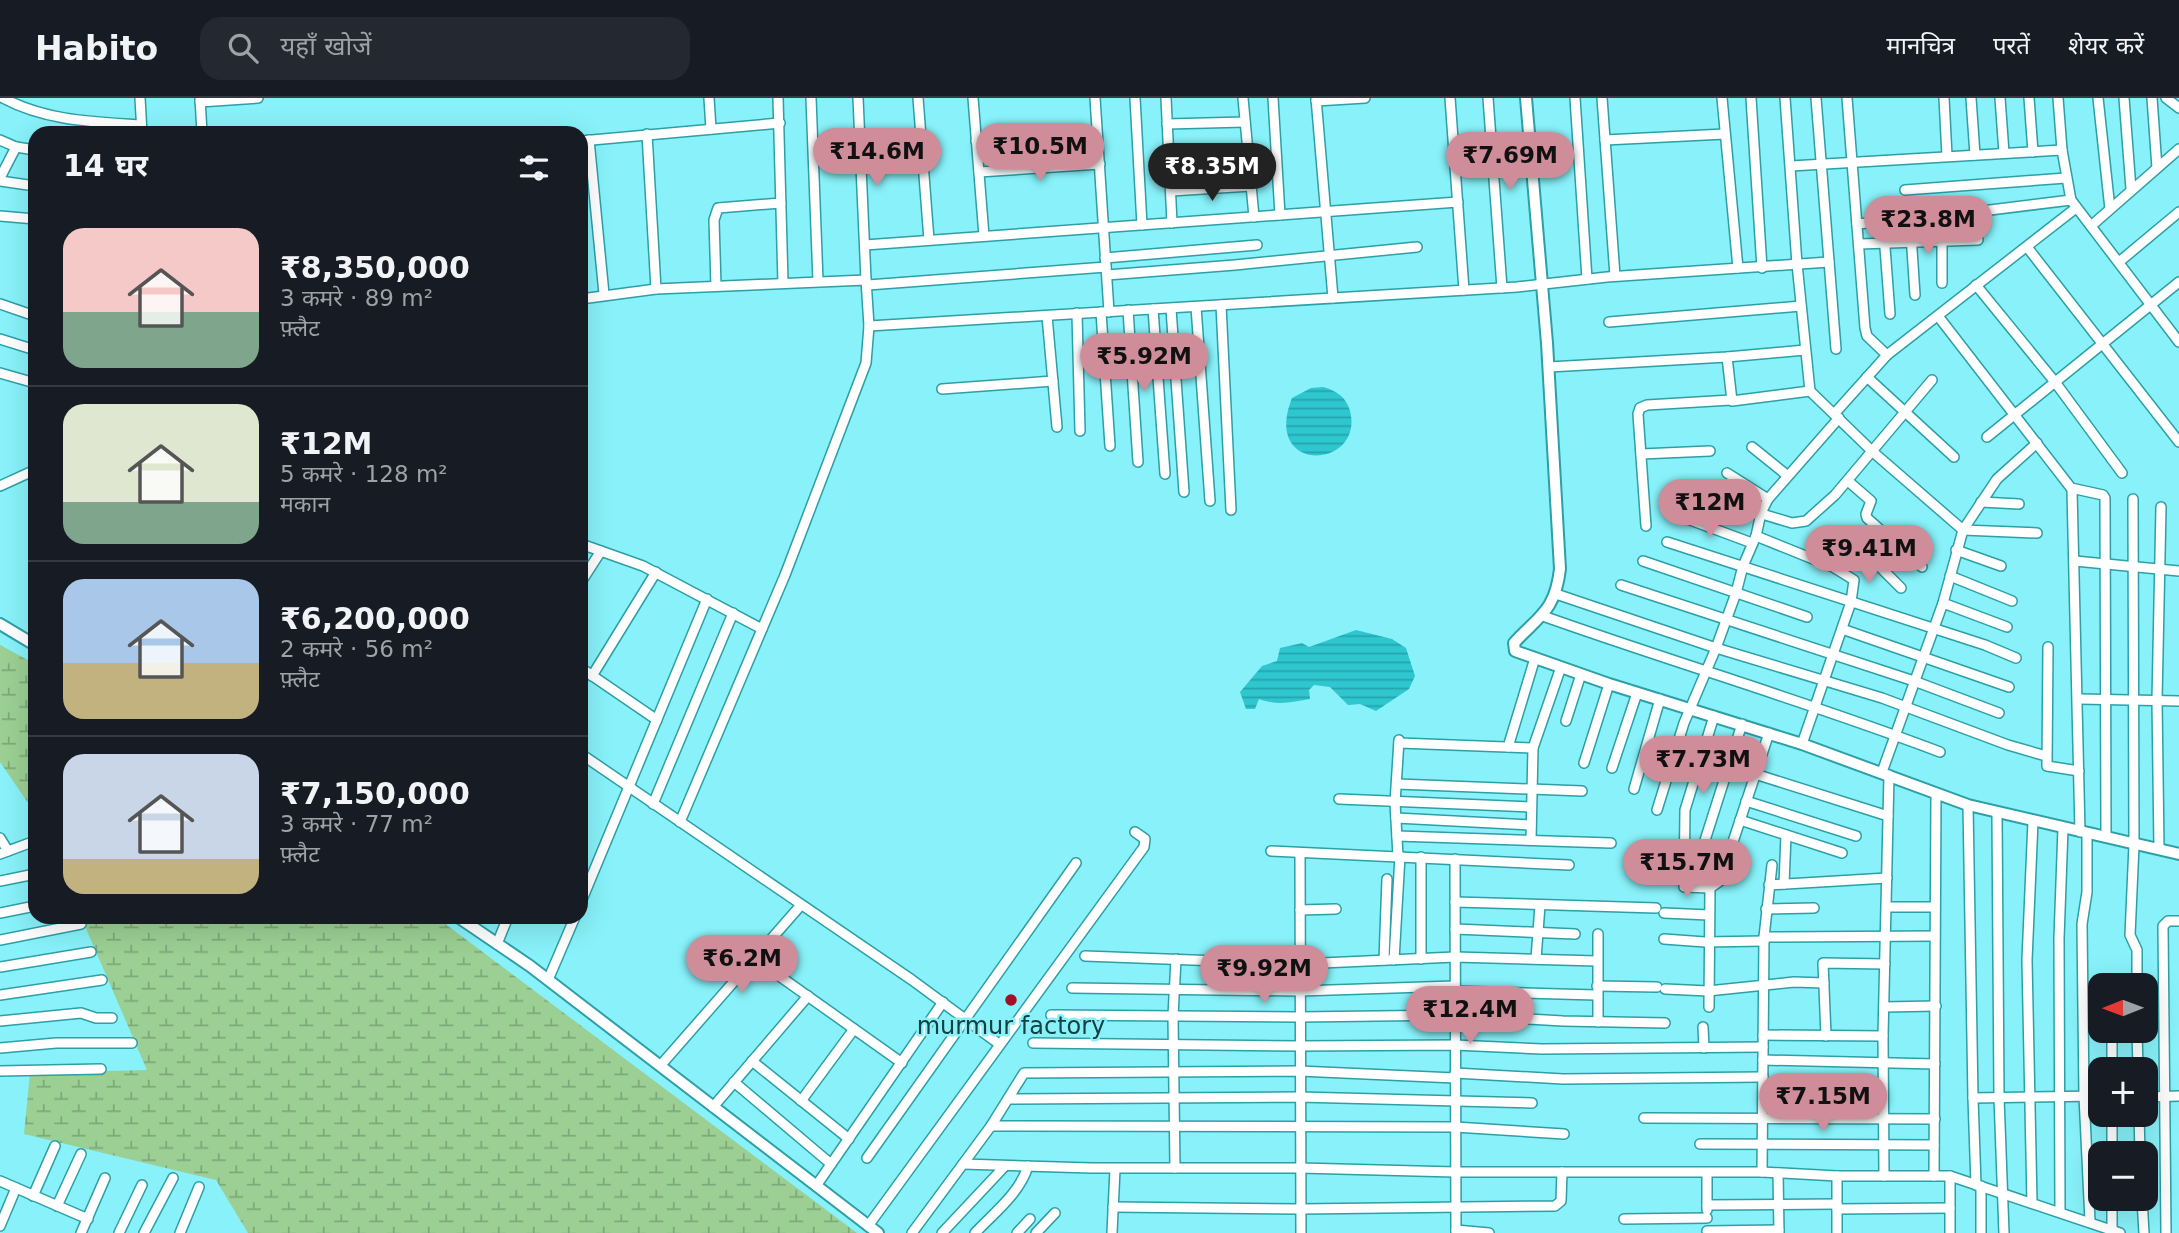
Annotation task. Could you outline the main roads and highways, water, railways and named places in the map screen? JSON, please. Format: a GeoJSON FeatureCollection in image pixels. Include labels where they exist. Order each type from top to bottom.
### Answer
{"type":"FeatureCollection","features":[{"type":"Feature","properties":{"kind":"water"},"geometry":{"type":"Polygon","coordinates":[[[1323,387],[1337,393],[1346,402],[1350,411],[1351,430],[1343,444],[1330,453],[1315,456],[1301,452],[1290,441],[1286,423],[1292,398],[1311,388],[1323,387]]]}},
{"type":"Feature","properties":{"kind":"water"},"geometry":{"type":"Polygon","coordinates":[[[1356,630],[1392,639],[1406,648],[1415,676],[1409,689],[1376,711],[1360,704],[1348,705],[1330,687],[1314,685],[1309,690],[1310,699],[1279,703],[1259,699],[1255,709],[1246,709],[1240,692],[1262,666],[1277,661],[1280,648],[1302,643],[1309,647],[1356,630]]]}},
{"type":"Feature","properties":{"kind":"place","name":"murmur factory"},"geometry":{"type":"Point","coordinates":[1011,1000]}}]}
